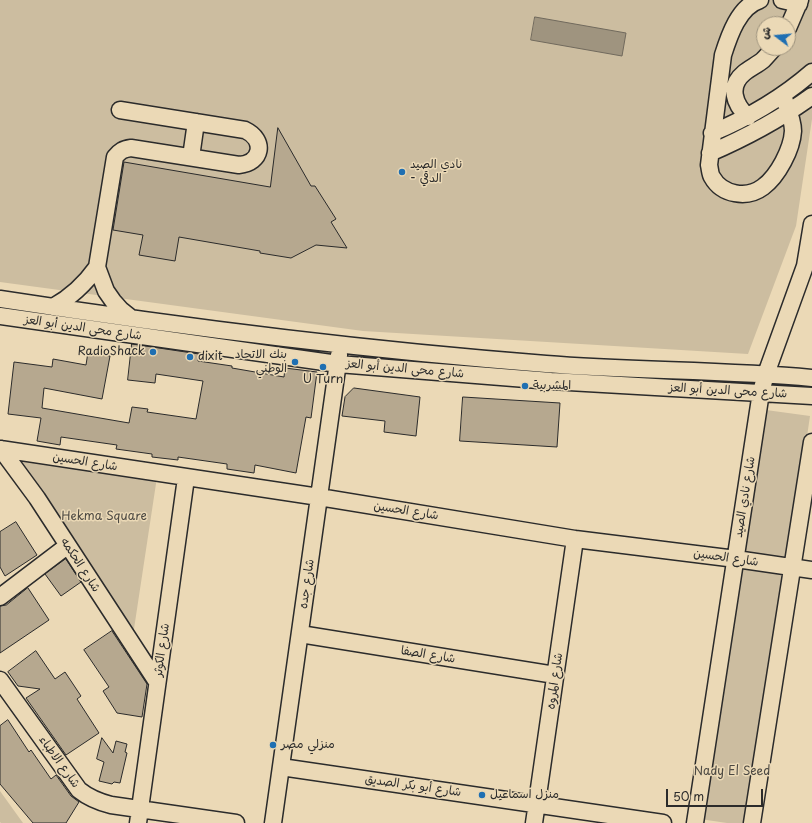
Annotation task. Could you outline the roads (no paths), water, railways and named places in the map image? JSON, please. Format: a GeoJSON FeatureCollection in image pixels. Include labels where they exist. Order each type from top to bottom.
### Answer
{"type":"FeatureCollection","features":[{"type":"Feature","properties":{"kind":"street"},"geometry":{"type":"LineString","coordinates":[[760,0],[744,11],[734,24],[723,55],[709,165],[711,176],[719,186],[730,192],[741,194],[753,192],[764,187],[775,174],[785,159],[791,145],[793,130],[790,112],[783,96]]}},
{"type":"Feature","properties":{"kind":"street"},"geometry":{"type":"LineString","coordinates":[[782,0],[800,2],[794,16]]}},
{"type":"Feature","properties":{"kind":"street"},"geometry":{"type":"LineString","coordinates":[[748,116],[740,110],[734,91],[737,82],[743,74],[766,56]]}},
{"type":"Feature","properties":{"kind":"street"},"geometry":{"type":"LineString","coordinates":[[712,133],[748,116],[783,96],[812,72]]}},
{"type":"Feature","properties":{"kind":"street"},"geometry":{"type":"LineString","coordinates":[[710,153],[753,133],[790,112],[812,96]]}},
{"type":"Feature","properties":{"kind":"street"},"geometry":{"type":"LineString","coordinates":[[120,110],[245,130],[251,133],[259,144],[259,151],[256,157],[252,162],[246,165],[131,148],[119,152],[115,157],[98,267],[106,291],[121,310],[131,318]]}},
{"type":"Feature","properties":{"kind":"street"},"geometry":{"type":"LineString","coordinates":[[191,157],[196,122]]}},
{"type":"Feature","properties":{"kind":"street","name":"شارع نادي الصيد"},"geometry":{"type":"LineString","coordinates":[[695,823],[761,392],[766,374],[805,266],[812,224]]}},
{"type":"Feature","properties":{"kind":"street"},"geometry":{"type":"LineString","coordinates":[[53,307],[73,294],[98,267]]}},
{"type":"Feature","properties":{"kind":"street","name":"شارع محى الدين أبو العز"},"geometry":{"type":"LineString","coordinates":[[0,299],[131,318],[340,345],[547,364],[766,374],[812,378]]}},
{"type":"Feature","properties":{"kind":"street","name":"شارع محى الدين أبو العز"},"geometry":{"type":"LineString","coordinates":[[0,316],[338,364],[551,381],[812,396]]}},
{"type":"Feature","properties":{"kind":"street","name":"شارع جده"},"geometry":{"type":"LineString","coordinates":[[273,823],[340,345]]}},
{"type":"Feature","properties":{"kind":"street"},"geometry":{"type":"LineString","coordinates":[[752,823],[812,442]]}},
{"type":"Feature","properties":{"kind":"street","name":"شارع الحسين"},"geometry":{"type":"LineString","coordinates":[[1,449],[319,497],[575,539],[812,570]]}},
{"type":"Feature","properties":{"kind":"street","name":"شارع الحكمه"},"geometry":{"type":"LineString","coordinates":[[1,449],[37,498],[157,682]]}},
{"type":"Feature","properties":{"kind":"street","name":"شارع الكوثر"},"geometry":{"type":"LineString","coordinates":[[139,816],[186,478]]}},
{"type":"Feature","properties":{"kind":"street","name":"شارع المروه"},"geometry":{"type":"LineString","coordinates":[[534,823],[575,539]]}},
{"type":"Feature","properties":{"kind":"street"},"geometry":{"type":"LineString","coordinates":[[0,597],[68,546]]}},
{"type":"Feature","properties":{"kind":"street","name":"شارع الصفا"},"geometry":{"type":"LineString","coordinates":[[300,634],[555,675]]}},
{"type":"Feature","properties":{"kind":"street","name":"شارع الاطباء"},"geometry":{"type":"LineString","coordinates":[[0,680],[80,790],[88,796],[102,803],[139,816],[236,823]]}},
{"type":"Feature","properties":{"kind":"street","name":"شارع أبو بكر الصديق"},"geometry":{"type":"LineString","coordinates":[[281,767],[663,823]]}},
{"type":"Feature","properties":{"kind":"place","name":"نادي الصيد - الدقي"},"geometry":{"type":"Point","coordinates":[402,172]}},
{"type":"Feature","properties":{"kind":"place","name":"RadioShack"},"geometry":{"type":"Point","coordinates":[153,352]}},
{"type":"Feature","properties":{"kind":"place","name":"dixit"},"geometry":{"type":"Point","coordinates":[190,357]}},
{"type":"Feature","properties":{"kind":"place","name":"بنك الاتحاد الوطني"},"geometry":{"type":"Point","coordinates":[295,362]}},
{"type":"Feature","properties":{"kind":"place","name":"U Turn"},"geometry":{"type":"Point","coordinates":[323,367]}},
{"type":"Feature","properties":{"kind":"place","name":"المشربية"},"geometry":{"type":"Point","coordinates":[525,386]}},
{"type":"Feature","properties":{"kind":"place","name":"منزلي مصر"},"geometry":{"type":"Point","coordinates":[273,745]}},
{"type":"Feature","properties":{"kind":"place","name":"منزل اسماعيل"},"geometry":{"type":"Point","coordinates":[482,795]}},
{"type":"Feature","properties":{"kind":"park label","name":"Hekma Square"},"geometry":{"type":"Point","coordinates":[104,517]}},
{"type":"Feature","properties":{"kind":"park label","name":"Nady El Seed"},"geometry":{"type":"Point","coordinates":[732,772]}}]}
